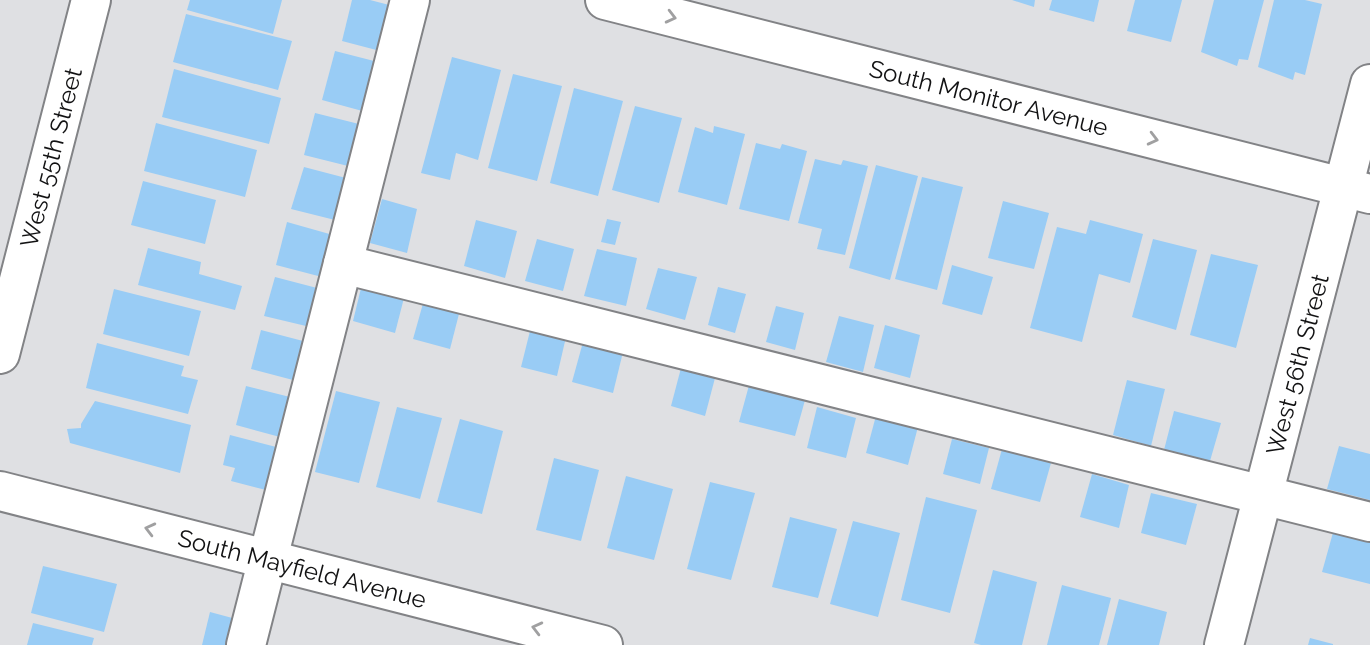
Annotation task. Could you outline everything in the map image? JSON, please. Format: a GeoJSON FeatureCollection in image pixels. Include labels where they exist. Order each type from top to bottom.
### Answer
{"type":"FeatureCollection","features":[{"type":"Feature","properties":{"kind":"street","name":"West 55th Street"},"geometry":{"type":"LineString","coordinates":[[0,354],[11,263],[91,0]]}},
{"type":"Feature","properties":{"kind":"street"},"geometry":{"type":"LineString","coordinates":[[246,645],[410,0]]}},
{"type":"Feature","properties":{"kind":"street","name":"South Monitor Avenue"},"geometry":{"type":"LineString","coordinates":[[605,0],[1357,191]]}},
{"type":"Feature","properties":{"kind":"street","name":"West 56th Street"},"geometry":{"type":"LineString","coordinates":[[1224,645],[1264,495],[1357,191],[1370,84]]}},
{"type":"Feature","properties":{"kind":"street"},"geometry":{"type":"LineString","coordinates":[[343,264],[1370,522]]}},
{"type":"Feature","properties":{"kind":"street","name":"South Mayfield Avenue"},"geometry":{"type":"LineString","coordinates":[[0,491],[603,645]]}},
{"type":"Feature","properties":{"kind":"building"},"geometry":{"type":"Polygon","coordinates":[[[190,0],[282,0],[273,34],[187,10],[190,0]]]}},
{"type":"Feature","properties":{"kind":"building"},"geometry":{"type":"Polygon","coordinates":[[[352,0],[370,0],[397,7],[384,52],[342,41],[352,0]]]}},
{"type":"Feature","properties":{"kind":"building"},"geometry":{"type":"Polygon","coordinates":[[[1012,0],[1035,0],[1034,7],[1012,0]]]}},
{"type":"Feature","properties":{"kind":"building"},"geometry":{"type":"Polygon","coordinates":[[[1052,0],[1099,0],[1094,22],[1049,10],[1052,0]]]}},
{"type":"Feature","properties":{"kind":"building"},"geometry":{"type":"Polygon","coordinates":[[[1135,0],[1182,0],[1171,42],[1127,31],[1135,0]]]}},
{"type":"Feature","properties":{"kind":"building"},"geometry":{"type":"Polygon","coordinates":[[[1214,0],[1264,0],[1248,60],[1239,59],[1237,66],[1201,52],[1214,0]]]}},
{"type":"Feature","properties":{"kind":"building"},"geometry":{"type":"Polygon","coordinates":[[[1274,0],[1305,0],[1322,4],[1305,75],[1295,72],[1293,80],[1258,67],[1274,0]]]}},
{"type":"Feature","properties":{"kind":"building"},"geometry":{"type":"Polygon","coordinates":[[[186,14],[292,41],[278,90],[173,62],[186,14]]]}},
{"type":"Feature","properties":{"kind":"building"},"geometry":{"type":"Polygon","coordinates":[[[335,51],[378,62],[366,112],[322,100],[335,51]]]}},
{"type":"Feature","properties":{"kind":"building"},"geometry":{"type":"Polygon","coordinates":[[[452,57],[501,70],[478,160],[456,153],[450,180],[421,173],[452,57]]]}},
{"type":"Feature","properties":{"kind":"building"},"geometry":{"type":"Polygon","coordinates":[[[174,69],[281,98],[269,144],[162,117],[174,69]]]}},
{"type":"Feature","properties":{"kind":"building"},"geometry":{"type":"Polygon","coordinates":[[[513,74],[562,86],[537,181],[488,168],[513,74]]]}},
{"type":"Feature","properties":{"kind":"building"},"geometry":{"type":"Polygon","coordinates":[[[574,88],[623,101],[598,196],[550,183],[574,88]]]}},
{"type":"Feature","properties":{"kind":"building"},"geometry":{"type":"Polygon","coordinates":[[[635,106],[682,118],[659,203],[612,190],[635,106]]]}},
{"type":"Feature","properties":{"kind":"building"},"geometry":{"type":"Polygon","coordinates":[[[315,113],[363,125],[352,167],[304,155],[315,113]]]}},
{"type":"Feature","properties":{"kind":"building"},"geometry":{"type":"Polygon","coordinates":[[[156,123],[257,150],[245,197],[144,171],[156,123]]]}},
{"type":"Feature","properties":{"kind":"building"},"geometry":{"type":"Polygon","coordinates":[[[714,126],[745,134],[727,205],[678,192],[695,127],[713,133],[714,126]]]}},
{"type":"Feature","properties":{"kind":"building"},"geometry":{"type":"Polygon","coordinates":[[[756,143],[780,149],[782,144],[807,151],[789,221],[739,209],[756,143]]]}},
{"type":"Feature","properties":{"kind":"building"},"geometry":{"type":"Polygon","coordinates":[[[815,159],[841,165],[843,160],[868,166],[845,255],[817,249],[822,229],[798,223],[815,159]]]}},
{"type":"Feature","properties":{"kind":"building"},"geometry":{"type":"Polygon","coordinates":[[[876,165],[918,176],[890,280],[849,268],[876,165]]]}},
{"type":"Feature","properties":{"kind":"building"},"geometry":{"type":"Polygon","coordinates":[[[304,167],[346,178],[335,220],[291,209],[304,167]]]}},
{"type":"Feature","properties":{"kind":"building"},"geometry":{"type":"Polygon","coordinates":[[[922,177],[963,187],[937,290],[895,279],[922,177]]]}},
{"type":"Feature","properties":{"kind":"building"},"geometry":{"type":"Polygon","coordinates":[[[143,181],[216,200],[205,244],[131,225],[143,181]]]}},
{"type":"Feature","properties":{"kind":"building"},"geometry":{"type":"Polygon","coordinates":[[[382,199],[417,209],[407,253],[370,243],[382,199]]]}},
{"type":"Feature","properties":{"kind":"building"},"geometry":{"type":"Polygon","coordinates":[[[1003,201],[1049,213],[1034,269],[988,258],[1003,201]]]}},
{"type":"Feature","properties":{"kind":"building"},"geometry":{"type":"Polygon","coordinates":[[[607,219],[621,222],[615,245],[601,242],[607,219]]]}},
{"type":"Feature","properties":{"kind":"building"},"geometry":{"type":"Polygon","coordinates":[[[476,220],[517,231],[505,278],[464,266],[476,220]]]}},
{"type":"Feature","properties":{"kind":"building"},"geometry":{"type":"Polygon","coordinates":[[[1090,220],[1143,234],[1130,283],[1099,274],[1082,342],[1030,328],[1057,227],[1086,234],[1090,220]]]}},
{"type":"Feature","properties":{"kind":"building"},"geometry":{"type":"Polygon","coordinates":[[[287,222],[333,235],[322,277],[276,265],[287,222]]]}},
{"type":"Feature","properties":{"kind":"building"},"geometry":{"type":"Polygon","coordinates":[[[537,239],[574,249],[563,291],[525,281],[537,239]]]}},
{"type":"Feature","properties":{"kind":"building"},"geometry":{"type":"Polygon","coordinates":[[[1153,239],[1197,250],[1176,330],[1132,317],[1153,239]]]}},
{"type":"Feature","properties":{"kind":"building"},"geometry":{"type":"Polygon","coordinates":[[[148,248],[201,262],[199,274],[242,286],[235,310],[138,285],[148,248]]]}},
{"type":"Feature","properties":{"kind":"building"},"geometry":{"type":"Polygon","coordinates":[[[597,249],[637,258],[626,306],[584,296],[597,249]]]}},
{"type":"Feature","properties":{"kind":"building"},"geometry":{"type":"Polygon","coordinates":[[[1211,254],[1258,265],[1236,348],[1190,335],[1211,254]]]}},
{"type":"Feature","properties":{"kind":"building"},"geometry":{"type":"Polygon","coordinates":[[[952,265],[993,277],[982,315],[942,304],[952,265]]]}},
{"type":"Feature","properties":{"kind":"building"},"geometry":{"type":"Polygon","coordinates":[[[658,268],[697,277],[685,320],[646,309],[658,268]]]}},
{"type":"Feature","properties":{"kind":"building"},"geometry":{"type":"Polygon","coordinates":[[[275,277],[317,288],[306,326],[264,316],[275,277]]]}},
{"type":"Feature","properties":{"kind":"building"},"geometry":{"type":"Polygon","coordinates":[[[362,284],[405,294],[395,333],[353,321],[362,284]]]}},
{"type":"Feature","properties":{"kind":"building"},"geometry":{"type":"Polygon","coordinates":[[[718,287],[746,294],[735,333],[708,325],[718,287]]]}},
{"type":"Feature","properties":{"kind":"building"},"geometry":{"type":"Polygon","coordinates":[[[114,289],[201,311],[189,356],[103,334],[114,289]]]}},
{"type":"Feature","properties":{"kind":"building"},"geometry":{"type":"Polygon","coordinates":[[[424,300],[460,310],[450,349],[413,339],[424,300]]]}},
{"type":"Feature","properties":{"kind":"building"},"geometry":{"type":"Polygon","coordinates":[[[776,306],[804,313],[795,350],[766,342],[776,306]]]}},
{"type":"Feature","properties":{"kind":"building"},"geometry":{"type":"Polygon","coordinates":[[[839,316],[874,325],[863,372],[826,362],[839,316]]]}},
{"type":"Feature","properties":{"kind":"building"},"geometry":{"type":"Polygon","coordinates":[[[885,325],[920,335],[910,378],[874,368],[885,325]]]}},
{"type":"Feature","properties":{"kind":"building"},"geometry":{"type":"Polygon","coordinates":[[[531,327],[566,337],[557,376],[521,367],[531,327]]]}},
{"type":"Feature","properties":{"kind":"building"},"geometry":{"type":"Polygon","coordinates":[[[261,330],[303,341],[293,380],[251,369],[261,330]]]}},
{"type":"Feature","properties":{"kind":"building"},"geometry":{"type":"Polygon","coordinates":[[[583,342],[623,352],[613,393],[572,382],[583,342]]]}},
{"type":"Feature","properties":{"kind":"building"},"geometry":{"type":"Polygon","coordinates":[[[97,343],[184,366],[181,376],[198,380],[188,414],[86,388],[97,343]]]}},
{"type":"Feature","properties":{"kind":"building"},"geometry":{"type":"Polygon","coordinates":[[[681,368],[715,378],[705,416],[671,406],[681,368]]]}},
{"type":"Feature","properties":{"kind":"building"},"geometry":{"type":"Polygon","coordinates":[[[751,378],[807,393],[795,436],[739,422],[751,378]]]}},
{"type":"Feature","properties":{"kind":"building"},"geometry":{"type":"Polygon","coordinates":[[[1127,380],[1165,389],[1151,446],[1113,435],[1127,380]]]}},
{"type":"Feature","properties":{"kind":"building"},"geometry":{"type":"Polygon","coordinates":[[[246,386],[290,397],[280,437],[236,425],[246,386]]]}},
{"type":"Feature","properties":{"kind":"building"},"geometry":{"type":"Polygon","coordinates":[[[336,391],[380,402],[359,483],[315,472],[336,391]]]}},
{"type":"Feature","properties":{"kind":"building"},"geometry":{"type":"Polygon","coordinates":[[[95,401],[191,425],[180,473],[70,443],[67,429],[81,428],[95,401]]]}},
{"type":"Feature","properties":{"kind":"building"},"geometry":{"type":"Polygon","coordinates":[[[397,407],[442,418],[420,499],[376,487],[397,407]]]}},
{"type":"Feature","properties":{"kind":"building"},"geometry":{"type":"Polygon","coordinates":[[[817,407],[856,418],[846,458],[807,448],[817,407]]]}},
{"type":"Feature","properties":{"kind":"building"},"geometry":{"type":"Polygon","coordinates":[[[1174,411],[1221,423],[1210,461],[1164,450],[1174,411]]]}},
{"type":"Feature","properties":{"kind":"building"},"geometry":{"type":"Polygon","coordinates":[[[877,412],[919,423],[908,465],[866,453],[877,412]]]}},
{"type":"Feature","properties":{"kind":"building"},"geometry":{"type":"Polygon","coordinates":[[[460,419],[503,431],[482,514],[437,502],[460,419]]]}},
{"type":"Feature","properties":{"kind":"building"},"geometry":{"type":"Polygon","coordinates":[[[230,435],[280,448],[270,491],[231,481],[235,468],[223,465],[230,435]]]}},
{"type":"Feature","properties":{"kind":"building"},"geometry":{"type":"Polygon","coordinates":[[[952,439],[989,448],[980,484],[943,474],[952,439]]]}},
{"type":"Feature","properties":{"kind":"building"},"geometry":{"type":"Polygon","coordinates":[[[1339,446],[1370,454],[1370,500],[1327,489],[1339,446]]]}},
{"type":"Feature","properties":{"kind":"building"},"geometry":{"type":"Polygon","coordinates":[[[1002,449],[1051,463],[1040,502],[991,489],[1002,449]]]}},
{"type":"Feature","properties":{"kind":"building"},"geometry":{"type":"Polygon","coordinates":[[[554,458],[599,470],[581,541],[536,530],[554,458]]]}},
{"type":"Feature","properties":{"kind":"building"},"geometry":{"type":"Polygon","coordinates":[[[1092,474],[1129,485],[1119,528],[1080,517],[1092,474]]]}},
{"type":"Feature","properties":{"kind":"building"},"geometry":{"type":"Polygon","coordinates":[[[626,476],[673,489],[654,560],[607,548],[626,476]]]}},
{"type":"Feature","properties":{"kind":"building"},"geometry":{"type":"Polygon","coordinates":[[[710,482],[755,493],[731,580],[687,569],[710,482]]]}},
{"type":"Feature","properties":{"kind":"building"},"geometry":{"type":"Polygon","coordinates":[[[1151,493],[1197,504],[1186,545],[1141,533],[1151,493]]]}},
{"type":"Feature","properties":{"kind":"building"},"geometry":{"type":"Polygon","coordinates":[[[926,497],[977,510],[950,613],[901,600],[926,497]]]}},
{"type":"Feature","properties":{"kind":"building"},"geometry":{"type":"Polygon","coordinates":[[[790,517],[837,529],[818,598],[772,587],[790,517]]]}},
{"type":"Feature","properties":{"kind":"building"},"geometry":{"type":"Polygon","coordinates":[[[853,521],[900,533],[878,617],[830,604],[853,521]]]}},
{"type":"Feature","properties":{"kind":"building"},"geometry":{"type":"Polygon","coordinates":[[[1334,529],[1370,538],[1370,584],[1322,572],[1334,529]]]}},
{"type":"Feature","properties":{"kind":"building"},"geometry":{"type":"Polygon","coordinates":[[[43,566],[117,584],[104,632],[31,613],[43,566]]]}},
{"type":"Feature","properties":{"kind":"building"},"geometry":{"type":"Polygon","coordinates":[[[993,570],[1037,582],[1022,645],[974,643],[993,570]]]}},
{"type":"Feature","properties":{"kind":"building"},"geometry":{"type":"Polygon","coordinates":[[[1062,585],[1111,598],[1099,645],[1047,645],[1062,585]]]}},
{"type":"Feature","properties":{"kind":"building"},"geometry":{"type":"Polygon","coordinates":[[[1119,599],[1167,612],[1159,645],[1107,645],[1119,599]]]}},
{"type":"Feature","properties":{"kind":"building"},"geometry":{"type":"Polygon","coordinates":[[[210,612],[236,619],[230,645],[202,645],[210,612]]]}},
{"type":"Feature","properties":{"kind":"building"},"geometry":{"type":"Polygon","coordinates":[[[33,623],[94,638],[92,645],[27,645],[33,623]]]}},
{"type":"Feature","properties":{"kind":"building"},"geometry":{"type":"Polygon","coordinates":[[[1310,638],[1333,644],[1333,645],[1308,645],[1310,638]]]}}]}
